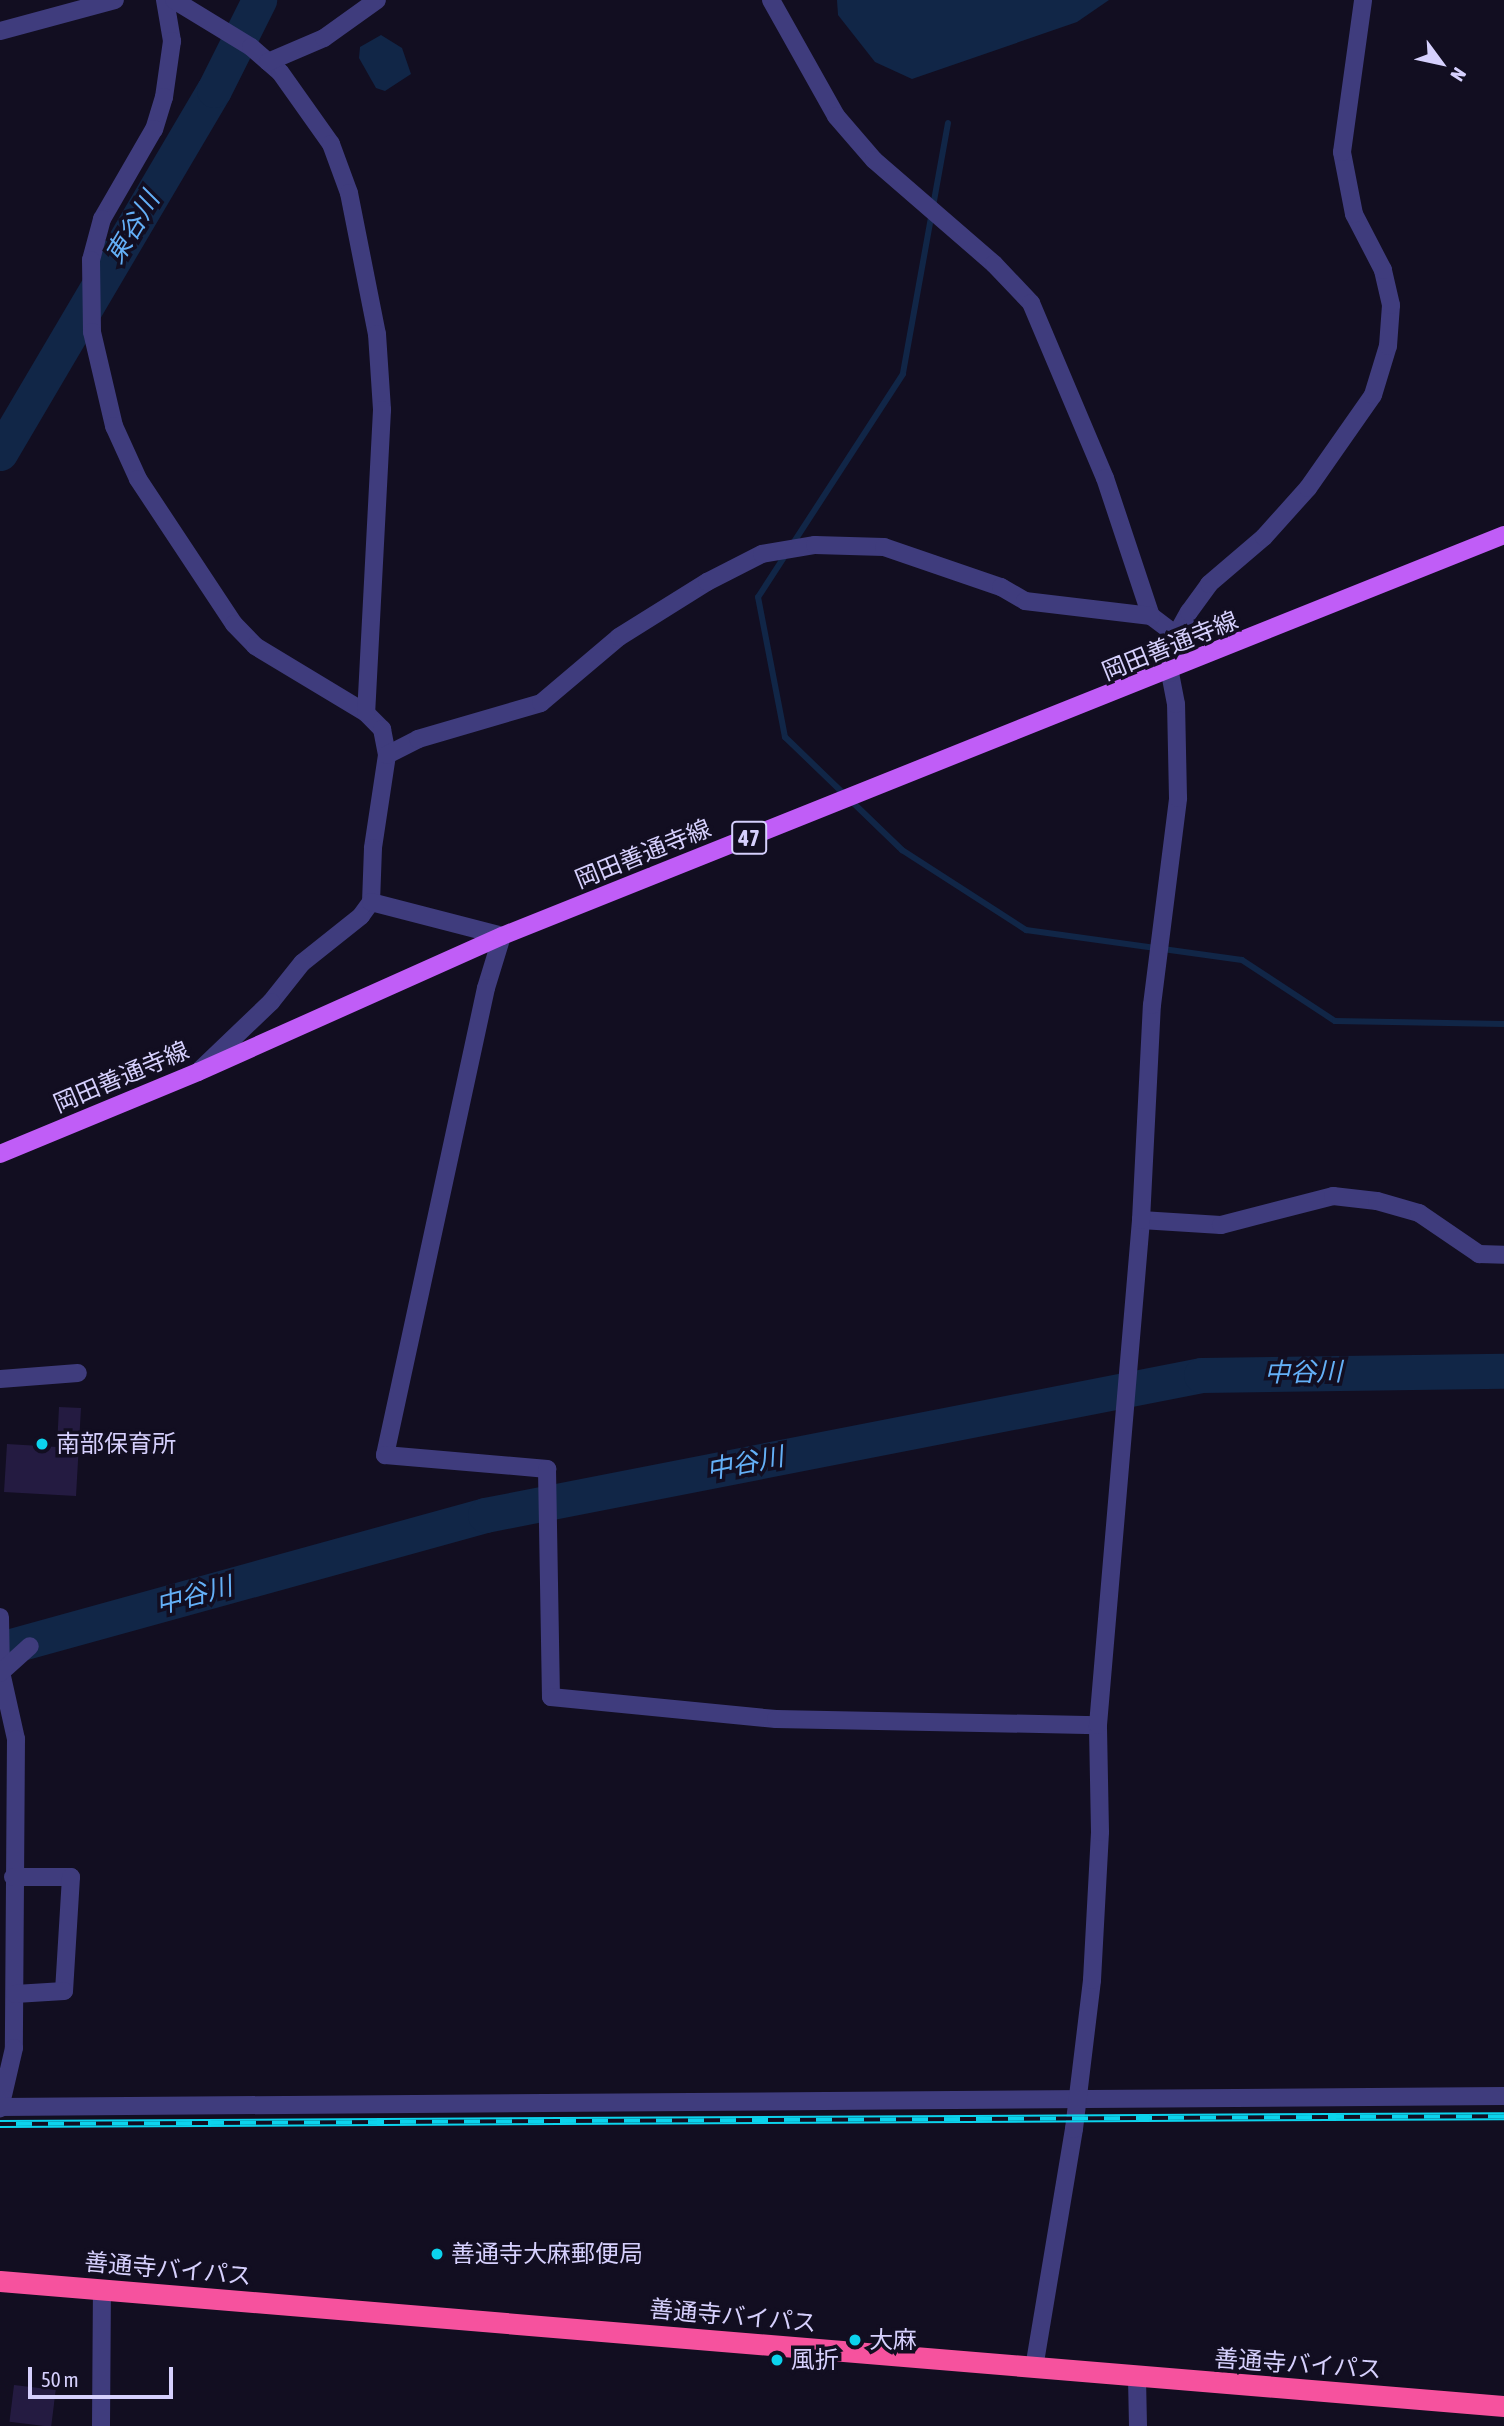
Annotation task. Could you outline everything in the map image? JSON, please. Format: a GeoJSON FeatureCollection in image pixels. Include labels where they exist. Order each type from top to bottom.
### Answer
{"type":"FeatureCollection","features":[{"type":"Feature","properties":{"kind":"highway","name":"善通寺バイパス"},"geometry":{"type":"LineString","coordinates":[[0,2281],[1137,2378],[1504,2406]]}},
{"type":"Feature","properties":{"kind":"main road","name":"岡田善通寺線"},"geometry":{"type":"LineString","coordinates":[[0,1154],[198,1072],[502,936],[1170,673],[1504,536]]}},
{"type":"Feature","properties":{"kind":"street"},"geometry":{"type":"LineString","coordinates":[[0,31],[116,0]]}},
{"type":"Feature","properties":{"kind":"street"},"geometry":{"type":"LineString","coordinates":[[165,0],[172,41],[164,97],[154,129],[102,219],[91,260],[92,332],[114,426],[138,479],[234,624],[255,646],[366,713],[382,729],[387,755],[373,848],[371,902],[361,916],[302,963],[271,1002],[198,1072]]}},
{"type":"Feature","properties":{"kind":"street"},"geometry":{"type":"LineString","coordinates":[[174,0],[251,47],[301,97],[331,144],[349,193],[377,334],[382,481],[366,713]]}},
{"type":"Feature","properties":{"kind":"street"},"geometry":{"type":"LineString","coordinates":[[268,62],[324,38],[377,0]]}},
{"type":"Feature","properties":{"kind":"street"},"geometry":{"type":"LineString","coordinates":[[771,0],[836,116],[874,160],[994,264],[1031,303],[1105,478],[1151,616]]}},
{"type":"Feature","properties":{"kind":"street"},"geometry":{"type":"LineString","coordinates":[[1034,2368],[1078,2099],[1097,1900],[1098,1725],[1141,1220],[1152,1005],[1178,798],[1175,704],[1170,673],[1176,635],[1209,584],[1264,537],[1308,488],[1373,395],[1388,346],[1391,305],[1383,270],[1354,214],[1342,152],[1363,0]]}},
{"type":"Feature","properties":{"kind":"street"},"geometry":{"type":"LineString","coordinates":[[387,755],[418,739],[541,703],[619,637],[707,582],[762,554],[815,545],[884,547],[1001,587],[1024,601],[1151,616],[1176,635]]}},
{"type":"Feature","properties":{"kind":"street"},"geometry":{"type":"LineString","coordinates":[[371,902],[502,936],[486,988],[385,1455],[547,1469],[551,1697],[776,1719],[1098,1725]]}},
{"type":"Feature","properties":{"kind":"street"},"geometry":{"type":"LineString","coordinates":[[1141,1220],[1221,1225],[1333,1196],[1377,1201],[1419,1213],[1479,1254],[1504,1255]]}},
{"type":"Feature","properties":{"kind":"street"},"geometry":{"type":"LineString","coordinates":[[0,1379],[78,1373]]}},
{"type":"Feature","properties":{"kind":"street"},"geometry":{"type":"LineString","coordinates":[[0,1617],[1,1673],[16,1739],[13,2048],[0,2107],[1504,2096]]}},
{"type":"Feature","properties":{"kind":"street"},"geometry":{"type":"LineString","coordinates":[[1,1673],[30,1646]]}},
{"type":"Feature","properties":{"kind":"street"},"geometry":{"type":"LineString","coordinates":[[13,1877],[71,1877],[64,1992],[15,1994]]}},
{"type":"Feature","properties":{"kind":"street"},"geometry":{"type":"LineString","coordinates":[[101,2426],[102,2291]]}},
{"type":"Feature","properties":{"kind":"street"},"geometry":{"type":"LineString","coordinates":[[1137,2378],[1138,2426]]}},
{"type":"Feature","properties":{"kind":"water"},"geometry":{"type":"Polygon","coordinates":[[[837,0],[1109,0],[1077,22],[912,79],[875,62],[838,15],[837,0]]]}},
{"type":"Feature","properties":{"kind":"water"},"geometry":{"type":"Polygon","coordinates":[[[381,35],[402,48],[411,74],[385,91],[376,88],[359,58],[360,47],[381,35]]]}},
{"type":"Feature","properties":{"kind":"building"},"geometry":{"type":"Polygon","coordinates":[[[59,1407],[81,1408],[76,1496],[4,1492],[7,1444],[57,1447],[59,1407]]]}},
{"type":"Feature","properties":{"kind":"building"},"geometry":{"type":"Polygon","coordinates":[[[14,2385],[56,2390],[51,2426],[9,2422],[14,2385]]]}},
{"type":"Feature","properties":{"kind":"waterway","name":"東谷川"},"geometry":{"type":"LineString","coordinates":[[0,453],[214,90],[259,0]]}},
{"type":"Feature","properties":{"kind":"waterway"},"geometry":{"type":"LineString","coordinates":[[948,123],[903,374],[758,597],[785,737],[902,850],[1026,930],[1242,960],[1335,1021],[1504,1024]]}},
{"type":"Feature","properties":{"kind":"waterway","name":"中谷川"},"geometry":{"type":"LineString","coordinates":[[0,1649],[485,1515],[1201,1375],[1504,1371]]}},
{"type":"Feature","properties":{"kind":"railway"},"geometry":{"type":"LineString","coordinates":[[0,2124],[1504,2116]]}},
{"type":"Feature","properties":{"kind":"place","name":"南部保育所"},"geometry":{"type":"Point","coordinates":[42,1444]}},
{"type":"Feature","properties":{"kind":"place","name":"善通寺大麻郵便局"},"geometry":{"type":"Point","coordinates":[437,2254]}},
{"type":"Feature","properties":{"kind":"place","name":"大麻"},"geometry":{"type":"Point","coordinates":[855,2340]}},
{"type":"Feature","properties":{"kind":"place","name":"風折"},"geometry":{"type":"Point","coordinates":[777,2360]}}]}
